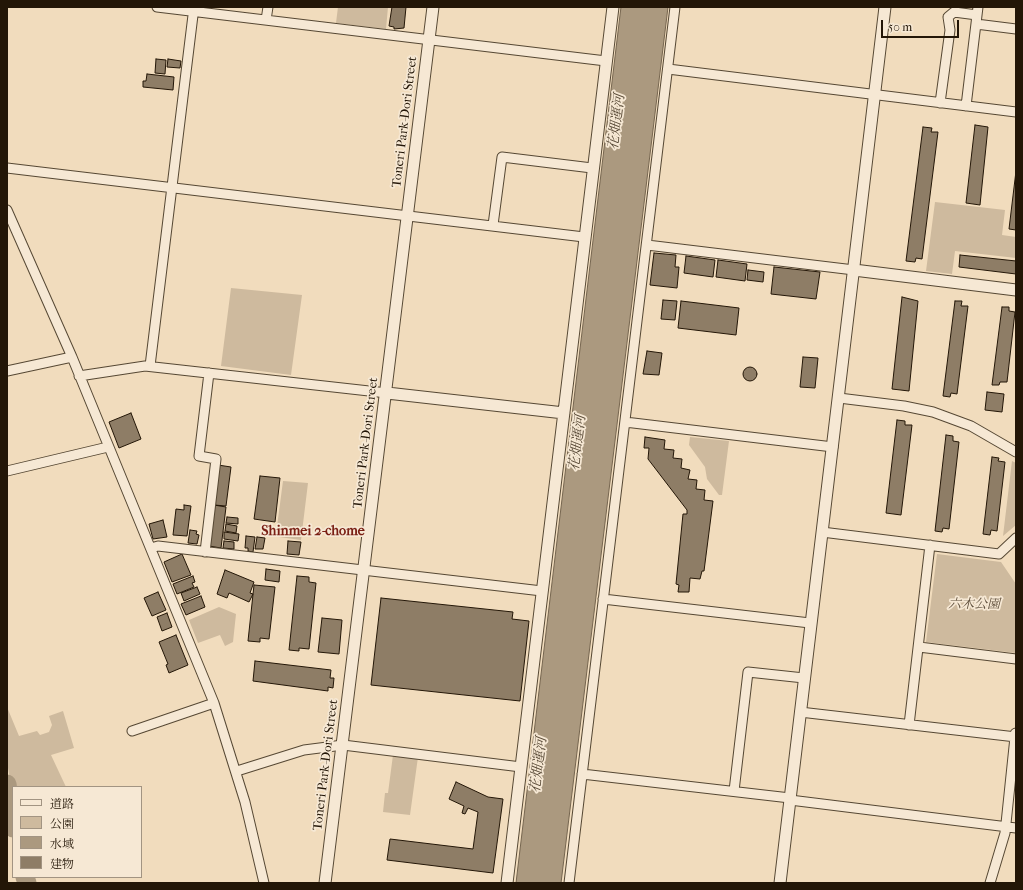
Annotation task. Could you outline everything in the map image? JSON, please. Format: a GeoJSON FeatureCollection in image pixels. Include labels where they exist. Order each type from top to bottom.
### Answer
{"type":"FeatureCollection","features":[{"type":"Feature","properties":{"kind":"street"},"geometry":{"type":"LineString","coordinates":[[157,7],[194,9],[266,20],[606,61]]}},
{"type":"Feature","properties":{"kind":"street"},"geometry":{"type":"LineString","coordinates":[[266,20],[268,7]]}},
{"type":"Feature","properties":{"kind":"street","name":"Toneri Park-Dori Street"},"geometry":{"type":"LineString","coordinates":[[325,883],[387,393],[433,7]]}},
{"type":"Feature","properties":{"kind":"street"},"geometry":{"type":"LineString","coordinates":[[507,883],[592,168],[613,7]]}},
{"type":"Feature","properties":{"kind":"street"},"geometry":{"type":"LineString","coordinates":[[569,883],[675,7]]}},
{"type":"Feature","properties":{"kind":"street"},"geometry":{"type":"LineString","coordinates":[[780,883],[885,7]]}},
{"type":"Feature","properties":{"kind":"street"},"geometry":{"type":"LineString","coordinates":[[150,366],[194,9]]}},
{"type":"Feature","properties":{"kind":"street"},"geometry":{"type":"LineString","coordinates":[[940,103],[950,30],[948,17],[954,12],[977,15],[1016,29]]}},
{"type":"Feature","properties":{"kind":"street"},"geometry":{"type":"LineString","coordinates":[[966,106],[977,15]]}},
{"type":"Feature","properties":{"kind":"street"},"geometry":{"type":"LineString","coordinates":[[668,70],[1016,112]]}},
{"type":"Feature","properties":{"kind":"street"},"geometry":{"type":"LineString","coordinates":[[493,225],[502,157],[592,168]]}},
{"type":"Feature","properties":{"kind":"street"},"geometry":{"type":"LineString","coordinates":[[7,168],[584,237]]}},
{"type":"Feature","properties":{"kind":"street"},"geometry":{"type":"LineString","coordinates":[[7,210],[72,357],[214,703],[237,771],[254,834],[264,883]]}},
{"type":"Feature","properties":{"kind":"street"},"geometry":{"type":"LineString","coordinates":[[647,245],[1016,290]]}},
{"type":"Feature","properties":{"kind":"street"},"geometry":{"type":"LineString","coordinates":[[7,371],[72,357]]}},
{"type":"Feature","properties":{"kind":"street"},"geometry":{"type":"LineString","coordinates":[[79,376],[150,366],[564,413]]}},
{"type":"Feature","properties":{"kind":"street"},"geometry":{"type":"LineString","coordinates":[[205,552],[216,459],[199,456],[209,372]]}},
{"type":"Feature","properties":{"kind":"street"},"geometry":{"type":"LineString","coordinates":[[839,398],[904,406],[933,412],[971,426],[1016,452]]}},
{"type":"Feature","properties":{"kind":"street"},"geometry":{"type":"LineString","coordinates":[[625,422],[833,447]]}},
{"type":"Feature","properties":{"kind":"street"},"geometry":{"type":"LineString","coordinates":[[7,470],[108,447]]}},
{"type":"Feature","properties":{"kind":"street"},"geometry":{"type":"LineString","coordinates":[[822,532],[999,554],[1016,538]]}},
{"type":"Feature","properties":{"kind":"street"},"geometry":{"type":"LineString","coordinates":[[909,725],[930,545]]}},
{"type":"Feature","properties":{"kind":"street"},"geometry":{"type":"LineString","coordinates":[[151,548],[158,546],[542,591]]}},
{"type":"Feature","properties":{"kind":"street"},"geometry":{"type":"LineString","coordinates":[[603,599],[810,623]]}},
{"type":"Feature","properties":{"kind":"street"},"geometry":{"type":"LineString","coordinates":[[919,647],[1016,659]]}},
{"type":"Feature","properties":{"kind":"street"},"geometry":{"type":"LineString","coordinates":[[734,791],[748,672],[804,678]]}},
{"type":"Feature","properties":{"kind":"street"},"geometry":{"type":"LineString","coordinates":[[132,731],[214,703]]}},
{"type":"Feature","properties":{"kind":"street"},"geometry":{"type":"LineString","coordinates":[[800,712],[1016,736],[1006,827],[990,883]]}},
{"type":"Feature","properties":{"kind":"street"},"geometry":{"type":"LineString","coordinates":[[237,771],[304,750],[343,745],[521,767]]}},
{"type":"Feature","properties":{"kind":"street"},"geometry":{"type":"LineString","coordinates":[[582,774],[734,791],[1016,828]]}},
{"type":"Feature","properties":{"kind":"green space"},"geometry":{"type":"Polygon","coordinates":[[[338,7],[388,7],[386,29],[336,23],[338,7]]]}},
{"type":"Feature","properties":{"kind":"green space"},"geometry":{"type":"Polygon","coordinates":[[[935,202],[1005,210],[1002,235],[1016,237],[1016,258],[955,251],[952,274],[926,271],[935,202]]]}},
{"type":"Feature","properties":{"kind":"green space"},"geometry":{"type":"Polygon","coordinates":[[[231,288],[302,295],[291,375],[221,366],[231,288]]]}},
{"type":"Feature","properties":{"kind":"green space"},"geometry":{"type":"Polygon","coordinates":[[[690,437],[729,441],[722,495],[719,495],[707,479],[705,467],[689,445],[690,437]]]}},
{"type":"Feature","properties":{"kind":"green space"},"geometry":{"type":"Polygon","coordinates":[[[1012,461],[1016,463],[1016,525],[1003,536],[1012,461]]]}},
{"type":"Feature","properties":{"kind":"green space"},"geometry":{"type":"Polygon","coordinates":[[[283,481],[308,483],[301,540],[279,537],[276,534],[283,481]]]}},
{"type":"Feature","properties":{"kind":"green space","name":"六木公園"},"geometry":{"type":"Polygon","coordinates":[[[937,554],[1001,562],[1016,584],[1016,653],[926,642],[937,554]]]}},
{"type":"Feature","properties":{"kind":"green space"},"geometry":{"type":"Polygon","coordinates":[[[219,607],[236,614],[233,642],[225,646],[220,635],[198,643],[189,620],[219,607]]]}},
{"type":"Feature","properties":{"kind":"green space"},"geometry":{"type":"Polygon","coordinates":[[[7,707],[19,736],[37,731],[40,735],[49,732],[52,725],[49,716],[63,711],[74,748],[51,755],[66,786],[12,786],[12,791],[7,762],[7,707]]]}},
{"type":"Feature","properties":{"kind":"green space"},"geometry":{"type":"Polygon","coordinates":[[[393,755],[418,757],[410,815],[383,812],[385,793],[388,793],[393,755]]]}},
{"type":"Feature","properties":{"kind":"water","name":"花畑運河"},"geometry":{"type":"Polygon","coordinates":[[[621,7],[668,7],[561,883],[516,883],[621,7]]]}},
{"type":"Feature","properties":{"kind":"building"},"geometry":{"type":"Polygon","coordinates":[[[392,7],[406,7],[404,28],[394,29],[394,27],[389,26],[392,7]]]}},
{"type":"Feature","properties":{"kind":"building"},"geometry":{"type":"Polygon","coordinates":[[[156,59],[166,60],[165,74],[155,73],[156,59]]]}},
{"type":"Feature","properties":{"kind":"building"},"geometry":{"type":"Polygon","coordinates":[[[168,59],[181,61],[180,68],[167,67],[168,59]]]}},
{"type":"Feature","properties":{"kind":"building"},"geometry":{"type":"Polygon","coordinates":[[[147,74],[174,77],[173,90],[143,87],[143,81],[146,81],[147,74]]]}},
{"type":"Feature","properties":{"kind":"building"},"geometry":{"type":"Polygon","coordinates":[[[975,125],[988,127],[980,205],[966,203],[975,125]]]}},
{"type":"Feature","properties":{"kind":"building"},"geometry":{"type":"Polygon","coordinates":[[[923,127],[932,128],[931,132],[938,132],[922,259],[916,258],[915,262],[906,261],[923,127]]]}},
{"type":"Feature","properties":{"kind":"building"},"geometry":{"type":"Polygon","coordinates":[[[1016,171],[1016,230],[1009,229],[1016,171]]]}},
{"type":"Feature","properties":{"kind":"building"},"geometry":{"type":"Polygon","coordinates":[[[654,253],[676,255],[675,267],[679,267],[677,288],[650,285],[654,253]]]}},
{"type":"Feature","properties":{"kind":"building"},"geometry":{"type":"Polygon","coordinates":[[[960,255],[1016,261],[1016,274],[959,267],[960,255]]]}},
{"type":"Feature","properties":{"kind":"building"},"geometry":{"type":"Polygon","coordinates":[[[686,256],[715,260],[713,277],[684,273],[686,256]]]}},
{"type":"Feature","properties":{"kind":"building"},"geometry":{"type":"Polygon","coordinates":[[[718,260],[747,264],[745,281],[716,277],[718,260]]]}},
{"type":"Feature","properties":{"kind":"building"},"geometry":{"type":"Polygon","coordinates":[[[774,267],[820,272],[816,299],[771,294],[774,267]]]}},
{"type":"Feature","properties":{"kind":"building"},"geometry":{"type":"Polygon","coordinates":[[[748,270],[764,272],[763,282],[747,280],[748,270]]]}},
{"type":"Feature","properties":{"kind":"building"},"geometry":{"type":"Polygon","coordinates":[[[902,297],[918,301],[909,391],[892,389],[902,297]]]}},
{"type":"Feature","properties":{"kind":"building"},"geometry":{"type":"Polygon","coordinates":[[[663,300],[677,301],[675,320],[661,319],[663,300]]]}},
{"type":"Feature","properties":{"kind":"building"},"geometry":{"type":"Polygon","coordinates":[[[681,301],[739,308],[736,335],[678,328],[681,301]]]}},
{"type":"Feature","properties":{"kind":"building"},"geometry":{"type":"Polygon","coordinates":[[[955,301],[962,301],[961,306],[968,306],[957,394],[951,393],[950,397],[943,396],[955,301]]]}},
{"type":"Feature","properties":{"kind":"building"},"geometry":{"type":"Polygon","coordinates":[[[1002,307],[1009,307],[1009,311],[1015,312],[1007,382],[1000,382],[999,385],[992,385],[1002,307]]]}},
{"type":"Feature","properties":{"kind":"building"},"geometry":{"type":"Polygon","coordinates":[[[647,351],[662,353],[659,375],[643,374],[647,351]]]}},
{"type":"Feature","properties":{"kind":"building"},"geometry":{"type":"Polygon","coordinates":[[[803,357],[818,358],[815,388],[800,387],[803,357]]]}},
{"type":"Feature","properties":{"kind":"building"},"geometry":{"type":"Polygon","coordinates":[[[747,367],[753,367],[757,371],[757,377],[753,381],[747,381],[743,377],[743,371],[747,367]]]}},
{"type":"Feature","properties":{"kind":"building"},"geometry":{"type":"Polygon","coordinates":[[[987,392],[1004,394],[1002,412],[985,410],[987,392]]]}},
{"type":"Feature","properties":{"kind":"building"},"geometry":{"type":"Polygon","coordinates":[[[131,413],[141,439],[119,448],[109,422],[131,413]]]}},
{"type":"Feature","properties":{"kind":"building"},"geometry":{"type":"Polygon","coordinates":[[[897,420],[905,421],[905,425],[912,425],[901,515],[886,513],[897,420]]]}},
{"type":"Feature","properties":{"kind":"building"},"geometry":{"type":"Polygon","coordinates":[[[946,435],[953,436],[953,441],[959,442],[949,529],[943,528],[942,532],[935,531],[946,435]]]}},
{"type":"Feature","properties":{"kind":"building"},"geometry":{"type":"Polygon","coordinates":[[[645,437],[665,440],[664,449],[674,450],[673,458],[682,459],[681,468],[690,470],[688,479],[697,480],[696,489],[705,490],[704,500],[713,501],[704,571],[702,571],[700,579],[690,578],[689,592],[678,592],[679,585],[676,584],[683,514],[687,514],[687,510],[648,459],[649,448],[644,448],[645,437]]]}},
{"type":"Feature","properties":{"kind":"building"},"geometry":{"type":"Polygon","coordinates":[[[992,457],[999,458],[998,461],[1005,462],[997,531],[991,530],[990,535],[983,534],[992,457]]]}},
{"type":"Feature","properties":{"kind":"building"},"geometry":{"type":"Polygon","coordinates":[[[218,465],[231,467],[226,506],[214,505],[218,465]]]}},
{"type":"Feature","properties":{"kind":"building"},"geometry":{"type":"Polygon","coordinates":[[[260,476],[280,478],[275,522],[254,519],[260,476]]]}},
{"type":"Feature","properties":{"kind":"building"},"geometry":{"type":"Polygon","coordinates":[[[184,505],[191,506],[187,536],[173,535],[176,509],[184,510],[184,505]]]}},
{"type":"Feature","properties":{"kind":"building"},"geometry":{"type":"Polygon","coordinates":[[[214,505],[226,507],[221,548],[209,546],[214,505]]]}},
{"type":"Feature","properties":{"kind":"building"},"geometry":{"type":"Polygon","coordinates":[[[227,517],[238,518],[238,524],[226,523],[227,517]]]}},
{"type":"Feature","properties":{"kind":"building"},"geometry":{"type":"Polygon","coordinates":[[[163,520],[167,537],[153,539],[149,524],[163,520]]]}},
{"type":"Feature","properties":{"kind":"building"},"geometry":{"type":"Polygon","coordinates":[[[226,524],[237,526],[236,533],[225,531],[226,524]]]}},
{"type":"Feature","properties":{"kind":"building"},"geometry":{"type":"Polygon","coordinates":[[[190,530],[197,531],[196,534],[199,535],[197,544],[188,543],[190,530]]]}},
{"type":"Feature","properties":{"kind":"building"},"geometry":{"type":"Polygon","coordinates":[[[224,532],[239,534],[238,541],[224,539],[224,532]]]}},
{"type":"Feature","properties":{"kind":"building"},"geometry":{"type":"Polygon","coordinates":[[[246,536],[255,537],[253,552],[248,551],[248,548],[245,548],[246,536]]]}},
{"type":"Feature","properties":{"kind":"building"},"geometry":{"type":"Polygon","coordinates":[[[257,537],[265,538],[263,549],[255,549],[257,537]]]}},
{"type":"Feature","properties":{"kind":"building"},"geometry":{"type":"Polygon","coordinates":[[[224,541],[234,542],[234,549],[223,548],[224,541]]]}},
{"type":"Feature","properties":{"kind":"building"},"geometry":{"type":"Polygon","coordinates":[[[288,541],[301,542],[299,555],[287,554],[288,541]]]}},
{"type":"Feature","properties":{"kind":"building"},"geometry":{"type":"Polygon","coordinates":[[[182,554],[191,575],[172,582],[164,562],[182,554]]]}},
{"type":"Feature","properties":{"kind":"building"},"geometry":{"type":"Polygon","coordinates":[[[266,569],[280,571],[279,582],[265,580],[266,569]]]}},
{"type":"Feature","properties":{"kind":"building"},"geometry":{"type":"Polygon","coordinates":[[[225,570],[254,582],[250,593],[253,594],[249,602],[229,593],[227,598],[217,594],[225,570]]]}},
{"type":"Feature","properties":{"kind":"building"},"geometry":{"type":"Polygon","coordinates":[[[193,576],[195,582],[192,583],[194,587],[177,594],[173,584],[193,576]]]}},
{"type":"Feature","properties":{"kind":"building"},"geometry":{"type":"Polygon","coordinates":[[[297,576],[309,577],[309,582],[316,583],[309,649],[299,648],[299,651],[289,650],[297,576]]]}},
{"type":"Feature","properties":{"kind":"building"},"geometry":{"type":"Polygon","coordinates":[[[254,585],[275,587],[269,639],[260,638],[260,642],[248,641],[254,585]]]}},
{"type":"Feature","properties":{"kind":"building"},"geometry":{"type":"Polygon","coordinates":[[[197,587],[200,594],[184,601],[181,593],[197,587]]]}},
{"type":"Feature","properties":{"kind":"building"},"geometry":{"type":"Polygon","coordinates":[[[158,592],[166,610],[152,616],[144,598],[158,592]]]}},
{"type":"Feature","properties":{"kind":"building"},"geometry":{"type":"Polygon","coordinates":[[[201,596],[205,607],[186,615],[181,604],[201,596]]]}},
{"type":"Feature","properties":{"kind":"building"},"geometry":{"type":"Polygon","coordinates":[[[381,598],[513,612],[512,619],[529,621],[520,701],[371,685],[381,598]]]}},
{"type":"Feature","properties":{"kind":"building"},"geometry":{"type":"Polygon","coordinates":[[[167,613],[172,627],[162,631],[157,617],[167,613]]]}},
{"type":"Feature","properties":{"kind":"building"},"geometry":{"type":"Polygon","coordinates":[[[322,618],[342,620],[339,654],[318,652],[322,618]]]}},
{"type":"Feature","properties":{"kind":"building"},"geometry":{"type":"Polygon","coordinates":[[[176,635],[188,665],[169,673],[166,665],[168,664],[159,642],[176,635]]]}},
{"type":"Feature","properties":{"kind":"building"},"geometry":{"type":"Polygon","coordinates":[[[255,661],[331,670],[330,678],[334,678],[333,688],[328,687],[328,691],[253,681],[255,661]]]}},
{"type":"Feature","properties":{"kind":"building"},"geometry":{"type":"Polygon","coordinates":[[[456,782],[488,797],[503,799],[493,873],[387,860],[390,839],[473,849],[478,812],[468,808],[465,814],[462,813],[464,806],[449,799],[456,782]]]}},
{"type":"Feature","properties":{"kind":"waterway"},"geometry":{"type":"LineString","coordinates":[[7,784],[12,821]]}},
{"type":"Feature","properties":{"kind":"waterway"},"geometry":{"type":"LineString","coordinates":[[25,878],[27,883]]}},
{"type":"Feature","properties":{"kind":"district","name":"Shinmei 2-chome"},"geometry":{"type":"Point","coordinates":[313,532]}}]}
